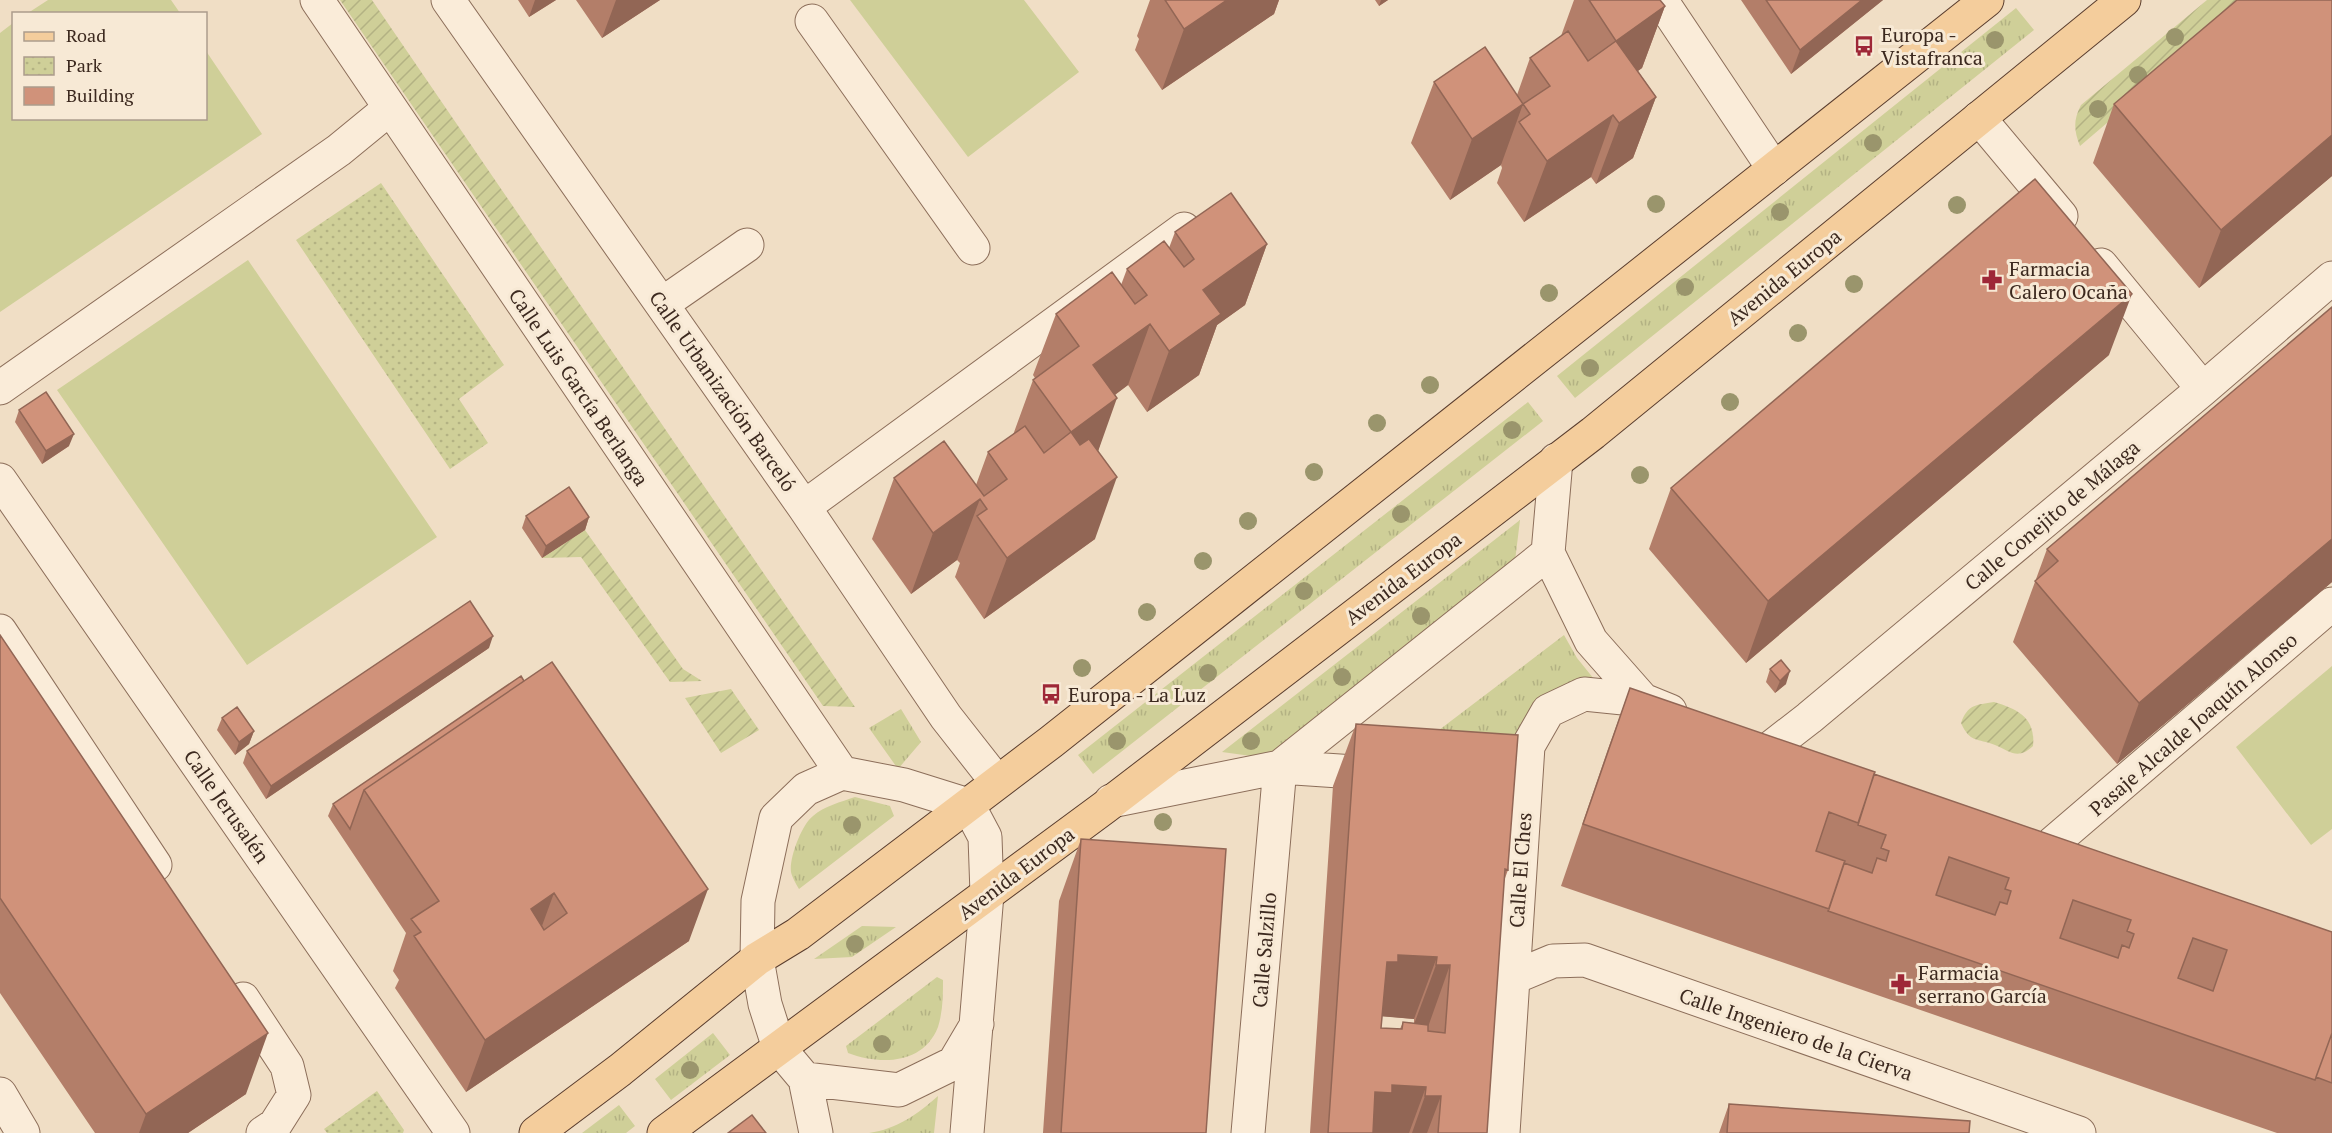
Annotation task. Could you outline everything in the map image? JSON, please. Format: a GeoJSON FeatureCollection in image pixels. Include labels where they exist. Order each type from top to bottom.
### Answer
{"type":"FeatureCollection","features":[{"type":"Feature","properties":{"kind":"main road","name":"Avenida Europa"},"geometry":{"type":"LineString","coordinates":[[664,1133],[1111,801],[1556,460],[2124,0]]}},
{"type":"Feature","properties":{"kind":"main road"},"geometry":{"type":"LineString","coordinates":[[536,1133],[620,1070],[757,959],[798,934],[968,805],[1982,2]]}},
{"type":"Feature","properties":{"kind":"street","name":"Calle Luis García Berlanga"},"geometry":{"type":"LineString","coordinates":[[317,0],[842,773]]}},
{"type":"Feature","properties":{"kind":"street","name":"Calle Urbanización Barceló"},"geometry":{"type":"LineString","coordinates":[[448,0],[804,507],[946,717],[997,782]]}},
{"type":"Feature","properties":{"kind":"street"},"geometry":{"type":"LineString","coordinates":[[1661,0],[1774,169]]}},
{"type":"Feature","properties":{"kind":"street"},"geometry":{"type":"LineString","coordinates":[[812,21],[973,248]]}},
{"type":"Feature","properties":{"kind":"street"},"geometry":{"type":"LineString","coordinates":[[0,388],[339,150],[389,109]]}},
{"type":"Feature","properties":{"kind":"street"},"geometry":{"type":"LineString","coordinates":[[1979,118],[2203,389]]}},
{"type":"Feature","properties":{"kind":"street"},"geometry":{"type":"LineString","coordinates":[[804,507],[1185,229]]}},
{"type":"Feature","properties":{"kind":"street"},"geometry":{"type":"LineString","coordinates":[[662,304],[747,245]]}},
{"type":"Feature","properties":{"kind":"street","name":"Calle Conejito de Málaga"},"geometry":{"type":"LineString","coordinates":[[1769,749],[2203,389],[2332,278]]}},
{"type":"Feature","properties":{"kind":"street"},"geometry":{"type":"LineString","coordinates":[[1556,460],[1548,553],[1591,641],[1643,700],[1696,720]]}},
{"type":"Feature","properties":{"kind":"street","name":"Calle Jerusalén"},"geometry":{"type":"LineString","coordinates":[[0,480],[453,1133]]}},
{"type":"Feature","properties":{"kind":"street"},"geometry":{"type":"LineString","coordinates":[[1280,767],[1548,553]]}},
{"type":"Feature","properties":{"kind":"street","name":"Pasaje Alcalde Joaquín Alonso"},"geometry":{"type":"LineString","coordinates":[[2087,855],[2042,839],[2332,604]]}},
{"type":"Feature","properties":{"kind":"street"},"geometry":{"type":"LineString","coordinates":[[0,631],[170,888]]}},
{"type":"Feature","properties":{"kind":"street","name":"Calle El Ches"},"geometry":{"type":"LineString","coordinates":[[1503,1133],[1528,746],[1548,711],[1584,694],[1643,700]]}},
{"type":"Feature","properties":{"kind":"street"},"geometry":{"type":"LineString","coordinates":[[1738,736],[1803,760]]}},
{"type":"Feature","properties":{"kind":"street"},"geometry":{"type":"LineString","coordinates":[[1111,801],[1280,767],[1408,776]]}},
{"type":"Feature","properties":{"kind":"street","name":"Calle Salzillo"},"geometry":{"type":"LineString","coordinates":[[1248,1133],[1280,767]]}},
{"type":"Feature","properties":{"kind":"street"},"geometry":{"type":"LineString","coordinates":[[816,1133],[805,1079],[779,1048],[765,1004],[757,959],[758,901],[776,818],[806,789],[842,773],[904,785],[968,805],[985,837],[987,894],[967,1133]]}},
{"type":"Feature","properties":{"kind":"street"},"geometry":{"type":"LineString","coordinates":[[1491,782],[1525,784]]}},
{"type":"Feature","properties":{"kind":"street","name":"Calle Ingeniero de la Cierva"},"geometry":{"type":"LineString","coordinates":[[1512,978],[1553,961],[1585,960],[2079,1133]]}},
{"type":"Feature","properties":{"kind":"street"},"geometry":{"type":"LineString","coordinates":[[228,977],[287,1066],[294,1095],[274,1125],[263,1133]]}},
{"type":"Feature","properties":{"kind":"street"},"geometry":{"type":"LineString","coordinates":[[805,1079],[899,1090],[954,1063],[977,1024]]}},
{"type":"Feature","properties":{"kind":"street"},"geometry":{"type":"LineString","coordinates":[[0,1094],[23,1133]]}},
{"type":"Feature","properties":{"kind":"green space"},"geometry":{"type":"Polygon","coordinates":[[[48,0],[171,0],[179,12],[30,12],[48,0]]]}},
{"type":"Feature","properties":{"kind":"green space"},"geometry":{"type":"Polygon","coordinates":[[[340,0],[372,0],[855,707],[823,706],[340,0]]]}},
{"type":"Feature","properties":{"kind":"green space"},"geometry":{"type":"Polygon","coordinates":[[[850,0],[1024,0],[1079,72],[968,157],[850,0]]]}},
{"type":"Feature","properties":{"kind":"green space"},"geometry":{"type":"Polygon","coordinates":[[[2207,0],[2237,0],[2243,7],[2080,146],[2075,125],[2081,105],[2207,0]]]}},
{"type":"Feature","properties":{"kind":"green space"},"geometry":{"type":"Polygon","coordinates":[[[2016,8],[2034,30],[1575,398],[1557,376],[2016,8]]]}},
{"type":"Feature","properties":{"kind":"green space"},"geometry":{"type":"Polygon","coordinates":[[[12,24],[12,120],[207,120],[207,52],[262,134],[0,312],[0,33],[12,24]]]}},
{"type":"Feature","properties":{"kind":"green space"},"geometry":{"type":"Polygon","coordinates":[[[381,183],[504,365],[459,399],[488,443],[450,469],[296,240],[381,183]]]}},
{"type":"Feature","properties":{"kind":"green space"},"geometry":{"type":"Polygon","coordinates":[[[248,260],[437,537],[247,665],[57,390],[248,260]]]}},
{"type":"Feature","properties":{"kind":"green space"},"geometry":{"type":"Polygon","coordinates":[[[1528,402],[1543,421],[1093,774],[1078,755],[1528,402]]]}},
{"type":"Feature","properties":{"kind":"green space"},"geometry":{"type":"Polygon","coordinates":[[[1520,520],[1515,561],[1277,750],[1251,756],[1222,752],[1520,520]]]}},
{"type":"Feature","properties":{"kind":"green space"},"geometry":{"type":"Polygon","coordinates":[[[585,530],[683,669],[702,681],[670,682],[581,557],[542,558],[585,530]]]}},
{"type":"Feature","properties":{"kind":"green space"},"geometry":{"type":"Polygon","coordinates":[[[1564,635],[1577,658],[1598,684],[1518,737],[1414,749],[1564,635]]]}},
{"type":"Feature","properties":{"kind":"green space"},"geometry":{"type":"Polygon","coordinates":[[[2332,666],[2332,829],[2311,845],[2236,747],[2332,666]]]}},
{"type":"Feature","properties":{"kind":"green space"},"geometry":{"type":"Polygon","coordinates":[[[731,689],[759,730],[721,753],[685,698],[731,689]]]}},
{"type":"Feature","properties":{"kind":"green space"},"geometry":{"type":"Polygon","coordinates":[[[1994,702],[2024,716],[2032,728],[2033,736],[2033,746],[2028,750],[2019,754],[2010,752],[1971,737],[1964,729],[1961,723],[1973,706],[1994,702]]]}},
{"type":"Feature","properties":{"kind":"green space"},"geometry":{"type":"Polygon","coordinates":[[[901,709],[921,742],[898,769],[869,728],[901,709]]]}},
{"type":"Feature","properties":{"kind":"green space"},"geometry":{"type":"Polygon","coordinates":[[[855,797],[890,806],[894,816],[799,889],[791,866],[794,850],[805,826],[822,810],[855,797]]]}},
{"type":"Feature","properties":{"kind":"green space"},"geometry":{"type":"Polygon","coordinates":[[[862,926],[896,927],[852,957],[814,959],[862,926]]]}},
{"type":"Feature","properties":{"kind":"green space"},"geometry":{"type":"Polygon","coordinates":[[[937,977],[943,980],[940,1021],[931,1040],[922,1049],[899,1059],[887,1060],[860,1057],[848,1053],[846,1046],[937,977]]]}},
{"type":"Feature","properties":{"kind":"green space"},"geometry":{"type":"Polygon","coordinates":[[[713,1033],[730,1055],[671,1100],[655,1079],[713,1033]]]}},
{"type":"Feature","properties":{"kind":"green space"},"geometry":{"type":"Polygon","coordinates":[[[377,1091],[404,1130],[403,1133],[327,1133],[324,1129],[377,1091]]]}},
{"type":"Feature","properties":{"kind":"green space"},"geometry":{"type":"Polygon","coordinates":[[[938,1096],[934,1133],[869,1133],[889,1128],[906,1120],[938,1096]]]}},
{"type":"Feature","properties":{"kind":"green space"},"geometry":{"type":"Polygon","coordinates":[[[619,1105],[635,1126],[626,1133],[582,1133],[619,1105]]]}},
{"type":"Feature","properties":{"kind":"building"},"geometry":{"type":"Polygon","coordinates":[[[1165,0],[1227,0],[1184,29],[1165,0]]]}},
{"type":"Feature","properties":{"kind":"building"},"geometry":{"type":"Polygon","coordinates":[[[1589,0],[1660,0],[1665,6],[1616,41],[1589,0]]]}},
{"type":"Feature","properties":{"kind":"building"},"geometry":{"type":"Polygon","coordinates":[[[1766,0],[1862,0],[1800,50],[1766,0]]]}},
{"type":"Feature","properties":{"kind":"building"},"geometry":{"type":"Polygon","coordinates":[[[2237,0],[2332,0],[2332,135],[2221,230],[2114,104],[2237,0]]]}},
{"type":"Feature","properties":{"kind":"building"},"geometry":{"type":"Polygon","coordinates":[[[1568,31],[1588,61],[1616,41],[1656,97],[1619,123],[1613,115],[1547,161],[1519,122],[1530,114],[1523,104],[1550,86],[1530,58],[1568,31]]]}},
{"type":"Feature","properties":{"kind":"building"},"geometry":{"type":"Polygon","coordinates":[[[1485,47],[1523,104],[1472,139],[1434,82],[1485,47]]]}},
{"type":"Feature","properties":{"kind":"building"},"geometry":{"type":"Polygon","coordinates":[[[2035,179],[2132,294],[1768,601],[1671,488],[2035,179]]]}},
{"type":"Feature","properties":{"kind":"building"},"geometry":{"type":"Polygon","coordinates":[[[1231,193],[1267,244],[1203,290],[1221,314],[1169,351],[1150,324],[1093,365],[1117,398],[1071,432],[1033,380],[1079,346],[1056,314],[1112,272],[1135,304],[1147,295],[1127,269],[1164,241],[1184,267],[1194,259],[1175,232],[1231,193]]]}},
{"type":"Feature","properties":{"kind":"building"},"geometry":{"type":"Polygon","coordinates":[[[2332,307],[2332,539],[2139,703],[2035,581],[2058,561],[2047,549],[2332,307]]]}},
{"type":"Feature","properties":{"kind":"building"},"geometry":{"type":"Polygon","coordinates":[[[46,392],[74,434],[46,451],[19,410],[46,392]]]}},
{"type":"Feature","properties":{"kind":"building"},"geometry":{"type":"Polygon","coordinates":[[[1025,426],[1044,453],[1071,432],[1080,445],[1089,439],[1117,477],[1007,558],[977,516],[987,509],[980,499],[933,533],[894,478],[944,441],[984,496],[1007,479],[988,452],[1025,426]]]}},
{"type":"Feature","properties":{"kind":"building"},"geometry":{"type":"Polygon","coordinates":[[[569,487],[589,517],[546,546],[526,516],[569,487]]]}},
{"type":"Feature","properties":{"kind":"building"},"geometry":{"type":"Polygon","coordinates":[[[470,601],[493,636],[271,786],[247,751],[470,601]]]}},
{"type":"Feature","properties":{"kind":"building"},"geometry":{"type":"Polygon","coordinates":[[[0,635],[268,1033],[146,1114],[0,898],[0,635]]]}},
{"type":"Feature","properties":{"kind":"building"},"geometry":{"type":"Polygon","coordinates":[[[1781,660],[1790,671],[1780,681],[1770,669],[1781,660]]]}},
{"type":"Feature","properties":{"kind":"building"},"geometry":{"type":"Polygon","coordinates":[[[552,662],[708,889],[485,1040],[414,936],[421,932],[411,919],[439,901],[364,790],[552,662]],[[554,893],[531,909],[544,930],[567,913],[554,893]]]}},
{"type":"Feature","properties":{"kind":"building"},"geometry":{"type":"Polygon","coordinates":[[[521,676],[524,681],[364,790],[350,829],[333,804],[521,676]]]}},
{"type":"Feature","properties":{"kind":"building"},"geometry":{"type":"Polygon","coordinates":[[[1630,688],[1875,772],[1858,823],[1829,812],[1816,851],[1845,861],[1829,909],[1583,824],[1630,688]]]}},
{"type":"Feature","properties":{"kind":"building"},"geometry":{"type":"Polygon","coordinates":[[[237,707],[254,731],[239,742],[222,718],[237,707]]]}},
{"type":"Feature","properties":{"kind":"building"},"geometry":{"type":"Polygon","coordinates":[[[1356,724],[1518,735],[1508,870],[1505,869],[1487,1133],[1438,1133],[1441,1096],[1425,1096],[1426,1087],[1392,1085],[1392,1093],[1375,1092],[1373,1133],[1328,1133],[1356,724]],[[1398,955],[1398,962],[1387,962],[1381,1028],[1402,1029],[1403,1022],[1428,1025],[1428,1031],[1445,1033],[1450,965],[1436,965],[1437,957],[1398,955]]]}},
{"type":"Feature","properties":{"kind":"building"},"geometry":{"type":"Polygon","coordinates":[[[1874,774],[2332,932],[2332,1033],[2315,1080],[1828,911],[1844,863],[1872,873],[1877,858],[1886,861],[1889,851],[1881,848],[1886,835],[1858,825],[1874,774]],[[1949,857],[1936,895],[1995,915],[2000,902],[2007,904],[2011,891],[2005,889],[2009,878],[1949,857]],[[2073,900],[2060,938],[2118,958],[2122,945],[2129,948],[2134,934],[2127,931],[2131,920],[2073,900]],[[2193,938],[2178,978],[2213,991],[2227,950],[2193,938]]]}},
{"type":"Feature","properties":{"kind":"building"},"geometry":{"type":"Polygon","coordinates":[[[1081,839],[1226,849],[1206,1133],[1061,1133],[1081,839]]]}},
{"type":"Feature","properties":{"kind":"building"},"geometry":{"type":"Polygon","coordinates":[[[2332,1033],[2332,1083],[2316,1077],[2332,1033]]]}},
{"type":"Feature","properties":{"kind":"building"},"geometry":{"type":"Polygon","coordinates":[[[1729,1104],[1970,1121],[1969,1133],[1727,1133],[1729,1104]]]}},
{"type":"Feature","properties":{"kind":"building"},"geometry":{"type":"Polygon","coordinates":[[[752,1115],[766,1133],[728,1133],[752,1115]]]}},
{"type":"Feature","properties":{"kind":"place","name":"Europa - Vistafranca"},"geometry":{"type":"Point","coordinates":[1864,46]}},
{"type":"Feature","properties":{"kind":"place","name":"Farmacia Calero Ocaña"},"geometry":{"type":"Point","coordinates":[1992,280]}},
{"type":"Feature","properties":{"kind":"place","name":"Europa - La Luz"},"geometry":{"type":"Point","coordinates":[1051,694]}},
{"type":"Feature","properties":{"kind":"place","name":"Farmacia serrano García"},"geometry":{"type":"Point","coordinates":[1901,984]}}]}
